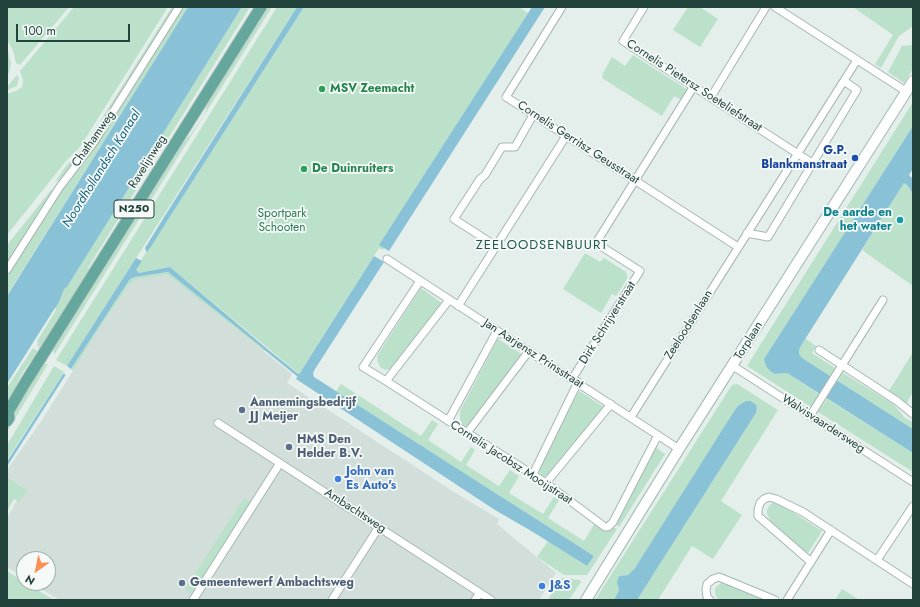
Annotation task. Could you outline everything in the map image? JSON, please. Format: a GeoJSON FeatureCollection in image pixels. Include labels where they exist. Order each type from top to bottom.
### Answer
{"type":"FeatureCollection","features":[{"type":"Feature","properties":{"kind":"main road","name":"Ravelijnweg"},"geometry":{"type":"LineString","coordinates":[[7,415],[52,339],[261,7]]}},
{"type":"Feature","properties":{"kind":"street","name":"Chathamweg"},"geometry":{"type":"LineString","coordinates":[[7,270],[59,188],[94,142],[179,7]]}},
{"type":"Feature","properties":{"kind":"street","name":"Cornelis Gerritsz Geusstraat"},"geometry":{"type":"LineString","coordinates":[[562,7],[506,97],[738,247]]}},
{"type":"Feature","properties":{"kind":"street","name":"Cornelis Pietersz Soeteliefstraat"},"geometry":{"type":"LineString","coordinates":[[644,7],[623,41],[798,154]]}},
{"type":"Feature","properties":{"kind":"street"},"geometry":{"type":"LineString","coordinates":[[711,97],[766,7]]}},
{"type":"Feature","properties":{"kind":"street"},"geometry":{"type":"LineString","coordinates":[[775,7],[906,92]]}},
{"type":"Feature","properties":{"kind":"street","name":"Zeeloodsenlaan"},"geometry":{"type":"LineString","coordinates":[[631,417],[857,60]]}},
{"type":"Feature","properties":{"kind":"street"},"geometry":{"type":"LineString","coordinates":[[747,233],[768,237],[857,90],[844,81]]}},
{"type":"Feature","properties":{"kind":"street","name":"Torplaan"},"geometry":{"type":"LineString","coordinates":[[586,600],[913,81]]}},
{"type":"Feature","properties":{"kind":"street"},"geometry":{"type":"LineString","coordinates":[[636,181],[694,86]]}},
{"type":"Feature","properties":{"kind":"street"},"geometry":{"type":"LineString","coordinates":[[496,246],[454,219],[480,179],[485,175],[502,147],[515,147],[533,115]]}},
{"type":"Feature","properties":{"kind":"street"},"geometry":{"type":"LineString","coordinates":[[458,306],[566,136]]}},
{"type":"Feature","properties":{"kind":"street"},"geometry":{"type":"LineString","coordinates":[[798,154],[812,163]]}},
{"type":"Feature","properties":{"kind":"street","name":"Dirk Schrijverstraat"},"geometry":{"type":"LineString","coordinates":[[575,381],[640,271],[596,243],[636,181]]}},
{"type":"Feature","properties":{"kind":"street","name":"Jan Aarjensz Prinsstraat"},"geometry":{"type":"LineString","coordinates":[[387,259],[680,449]]}},
{"type":"Feature","properties":{"kind":"street","name":"Cornelis Jacobsz Mooijstraat"},"geometry":{"type":"LineString","coordinates":[[420,281],[363,367],[533,474],[602,525],[608,527],[613,522],[658,435]]}},
{"type":"Feature","properties":{"kind":"street"},"geometry":{"type":"LineString","coordinates":[[386,381],[449,300]]}},
{"type":"Feature","properties":{"kind":"street"},"geometry":{"type":"LineString","coordinates":[[810,416],[883,300]]}},
{"type":"Feature","properties":{"kind":"street"},"geometry":{"type":"LineString","coordinates":[[448,421],[497,331]]}},
{"type":"Feature","properties":{"kind":"street"},"geometry":{"type":"LineString","coordinates":[[819,350],[897,401],[913,414]]}},
{"type":"Feature","properties":{"kind":"street"},"geometry":{"type":"LineString","coordinates":[[467,433],[529,351]]}},
{"type":"Feature","properties":{"kind":"street","name":"Walvisvaardersweg"},"geometry":{"type":"LineString","coordinates":[[733,366],[913,482]]}},
{"type":"Feature","properties":{"kind":"street"},"geometry":{"type":"LineString","coordinates":[[533,474],[575,381]]}},
{"type":"Feature","properties":{"kind":"street"},"geometry":{"type":"LineString","coordinates":[[546,483],[611,404]]}},
{"type":"Feature","properties":{"kind":"street","name":"Ambachtsweg"},"geometry":{"type":"LineString","coordinates":[[218,423],[491,600]]}},
{"type":"Feature","properties":{"kind":"street"},"geometry":{"type":"LineString","coordinates":[[193,600],[280,463]]}},
{"type":"Feature","properties":{"kind":"street"},"geometry":{"type":"LineString","coordinates":[[811,562],[758,516],[760,502],[769,497],[803,512],[913,584]]}},
{"type":"Feature","properties":{"kind":"street"},"geometry":{"type":"LineString","coordinates":[[878,560],[913,506]]}},
{"type":"Feature","properties":{"kind":"street"},"geometry":{"type":"LineString","coordinates":[[332,600],[379,527]]}},
{"type":"Feature","properties":{"kind":"street"},"geometry":{"type":"LineString","coordinates":[[787,600],[831,530]]}},
{"type":"Feature","properties":{"kind":"street"},"geometry":{"type":"LineString","coordinates":[[710,600],[707,597],[706,590],[708,584],[713,579],[719,577],[774,600]]}},
{"type":"Feature","properties":{"kind":"street"},"geometry":{"type":"LineString","coordinates":[[475,600],[480,593]]}},
{"type":"Feature","properties":{"kind":"shaded area"},"geometry":{"type":"Polygon","coordinates":[[[169,275],[292,374],[287,383],[454,492],[499,519],[497,524],[556,573],[539,600],[59,600],[45,591],[56,591],[56,551],[16,551],[16,573],[7,567],[7,518],[24,488],[7,477],[7,470],[42,420],[107,317],[130,284],[137,279],[169,275]]]}},
{"type":"Feature","properties":{"kind":"green space"},"geometry":{"type":"Polygon","coordinates":[[[7,7],[69,7],[20,65],[16,63],[13,50],[7,40],[7,7]]]}},
{"type":"Feature","properties":{"kind":"green space"},"geometry":{"type":"Polygon","coordinates":[[[74,7],[168,7],[80,147],[66,161],[7,235],[7,94],[22,87],[23,80],[20,71],[74,7]]]}},
{"type":"Feature","properties":{"kind":"green space"},"geometry":{"type":"Polygon","coordinates":[[[172,7],[174,7],[86,148],[59,180],[55,182],[66,166],[84,147],[172,7]]]}},
{"type":"Feature","properties":{"kind":"green space"},"geometry":{"type":"Polygon","coordinates":[[[183,7],[188,7],[7,295],[7,277],[60,193],[91,153],[183,7]]]}},
{"type":"Feature","properties":{"kind":"green space"},"geometry":{"type":"Polygon","coordinates":[[[242,7],[250,7],[40,348],[37,345],[37,341],[56,310],[55,308],[64,289],[67,287],[242,7]]]}},
{"type":"Feature","properties":{"kind":"green space"},"geometry":{"type":"Polygon","coordinates":[[[267,7],[272,7],[54,355],[53,349],[182,143],[191,134],[205,113],[207,103],[267,7]]]}},
{"type":"Feature","properties":{"kind":"green space"},"geometry":{"type":"Polygon","coordinates":[[[277,7],[297,7],[67,366],[56,360],[277,7]]]}},
{"type":"Feature","properties":{"kind":"green space","name":"Sportpark Schooten"},"geometry":{"type":"Polygon","coordinates":[[[304,7],[519,7],[528,13],[381,245],[384,247],[383,250],[379,248],[299,374],[170,267],[140,273],[136,270],[304,7]]]}},
{"type":"Feature","properties":{"kind":"green space"},"geometry":{"type":"Polygon","coordinates":[[[688,7],[700,7],[718,19],[700,47],[673,30],[688,7]]]}},
{"type":"Feature","properties":{"kind":"green space"},"geometry":{"type":"Polygon","coordinates":[[[853,7],[913,7],[913,26],[899,36],[881,68],[875,64],[893,35],[853,7]]]}},
{"type":"Feature","properties":{"kind":"green space"},"geometry":{"type":"Polygon","coordinates":[[[913,45],[913,69],[904,83],[888,72],[902,46],[913,45]]]}},
{"type":"Feature","properties":{"kind":"green space"},"geometry":{"type":"Polygon","coordinates":[[[7,46],[11,64],[7,80],[7,46]]]}},
{"type":"Feature","properties":{"kind":"green space"},"geometry":{"type":"Polygon","coordinates":[[[633,55],[688,90],[682,100],[674,96],[662,116],[602,78],[603,73],[612,57],[625,66],[633,55]]]}},
{"type":"Feature","properties":{"kind":"green space"},"geometry":{"type":"Polygon","coordinates":[[[17,75],[19,78],[17,86],[7,90],[7,87],[17,75]]]}},
{"type":"Feature","properties":{"kind":"green space"},"geometry":{"type":"Polygon","coordinates":[[[913,102],[913,126],[764,359],[775,374],[787,373],[819,394],[811,407],[747,366],[913,102]]]}},
{"type":"Feature","properties":{"kind":"green space"},"geometry":{"type":"Polygon","coordinates":[[[904,183],[913,194],[913,286],[862,250],[904,183]]]}},
{"type":"Feature","properties":{"kind":"green space"},"geometry":{"type":"Polygon","coordinates":[[[51,190],[52,191],[7,263],[7,245],[51,190]]]}},
{"type":"Feature","properties":{"kind":"green space"},"geometry":{"type":"Polygon","coordinates":[[[585,253],[600,262],[604,258],[626,272],[627,275],[627,279],[616,296],[612,294],[601,313],[563,289],[585,253]]]}},
{"type":"Feature","properties":{"kind":"green space"},"geometry":{"type":"Polygon","coordinates":[[[168,272],[265,350],[264,351],[168,275],[137,279],[130,284],[73,371],[71,369],[130,279],[168,272]]]}},
{"type":"Feature","properties":{"kind":"green space"},"geometry":{"type":"Polygon","coordinates":[[[421,288],[443,304],[391,369],[385,370],[380,367],[377,356],[421,288]]]}},
{"type":"Feature","properties":{"kind":"green space"},"geometry":{"type":"Polygon","coordinates":[[[805,338],[816,346],[812,353],[835,368],[830,376],[801,358],[799,350],[805,338]]]}},
{"type":"Feature","properties":{"kind":"green space"},"geometry":{"type":"Polygon","coordinates":[[[498,339],[523,355],[471,423],[467,426],[463,425],[460,420],[460,411],[498,339]]]}},
{"type":"Feature","properties":{"kind":"green space"},"geometry":{"type":"Polygon","coordinates":[[[33,348],[38,351],[23,372],[15,390],[7,402],[7,386],[33,348]]]}},
{"type":"Feature","properties":{"kind":"green space"},"geometry":{"type":"Polygon","coordinates":[[[913,352],[913,392],[906,404],[899,397],[889,391],[913,352]]]}},
{"type":"Feature","properties":{"kind":"green space"},"geometry":{"type":"Polygon","coordinates":[[[44,364],[48,364],[7,432],[7,426],[40,368],[44,364]]]}},
{"type":"Feature","properties":{"kind":"green space"},"geometry":{"type":"Polygon","coordinates":[[[54,366],[64,372],[7,460],[7,445],[54,366]]]}},
{"type":"Feature","properties":{"kind":"green space"},"geometry":{"type":"Polygon","coordinates":[[[843,373],[893,404],[905,418],[913,422],[913,429],[838,381],[843,373]]]}},
{"type":"Feature","properties":{"kind":"green space"},"geometry":{"type":"Polygon","coordinates":[[[341,384],[421,436],[432,420],[438,424],[428,440],[461,462],[471,447],[475,450],[466,465],[499,486],[510,470],[519,476],[509,493],[543,514],[554,497],[559,500],[548,518],[584,541],[595,523],[610,530],[613,527],[617,529],[587,575],[564,575],[537,557],[548,541],[587,566],[594,556],[336,391],[341,384]]]}},
{"type":"Feature","properties":{"kind":"green space"},"geometry":{"type":"Polygon","coordinates":[[[737,384],[778,410],[721,501],[742,515],[713,559],[692,546],[658,600],[637,600],[756,413],[757,408],[751,401],[635,568],[628,575],[620,576],[618,587],[619,590],[614,600],[595,600],[732,385],[737,384]]]}},
{"type":"Feature","properties":{"kind":"green space"},"geometry":{"type":"Polygon","coordinates":[[[579,391],[604,407],[550,474],[543,477],[541,476],[539,470],[540,465],[579,391]]]}},
{"type":"Feature","properties":{"kind":"green space"},"geometry":{"type":"Polygon","coordinates":[[[827,399],[913,453],[913,472],[818,412],[827,399]]]}},
{"type":"Feature","properties":{"kind":"green space"},"geometry":{"type":"Polygon","coordinates":[[[656,447],[665,454],[619,527],[615,524],[617,523],[656,447]]]}},
{"type":"Feature","properties":{"kind":"green space"},"geometry":{"type":"Polygon","coordinates":[[[7,477],[27,490],[19,502],[14,499],[7,511],[7,477]]]}},
{"type":"Feature","properties":{"kind":"green space"},"geometry":{"type":"Polygon","coordinates":[[[244,498],[250,502],[192,594],[185,589],[244,498]]]}},
{"type":"Feature","properties":{"kind":"green space"},"geometry":{"type":"Polygon","coordinates":[[[774,502],[780,504],[822,531],[808,553],[806,553],[771,522],[767,514],[767,510],[774,502]]]}},
{"type":"Feature","properties":{"kind":"green space"},"geometry":{"type":"Polygon","coordinates":[[[7,571],[16,577],[16,591],[39,591],[54,600],[7,600],[7,571]]]}},
{"type":"Feature","properties":{"kind":"green space"},"geometry":{"type":"Polygon","coordinates":[[[562,578],[580,580],[581,582],[569,600],[548,600],[562,578]]]}},
{"type":"Feature","properties":{"kind":"green space"},"geometry":{"type":"Polygon","coordinates":[[[721,583],[728,584],[763,600],[720,600],[716,597],[715,588],[721,583]]]}},
{"type":"Feature","properties":{"kind":"green space"},"geometry":{"type":"Polygon","coordinates":[[[842,589],[858,599],[835,600],[842,589]]]}},
{"type":"Feature","properties":{"kind":"water","name":"Noordhollandsch Kanaal"},"geometry":{"type":"Polygon","coordinates":[[[188,7],[242,7],[67,287],[64,289],[59,302],[7,384],[7,296],[188,7]]]}},
{"type":"Feature","properties":{"kind":"water"},"geometry":{"type":"Polygon","coordinates":[[[297,7],[304,7],[147,252],[145,248],[297,7]]]}},
{"type":"Feature","properties":{"kind":"water"},"geometry":{"type":"Polygon","coordinates":[[[532,7],[545,7],[389,251],[379,245],[532,7]]]}},
{"type":"Feature","properties":{"kind":"water"},"geometry":{"type":"Polygon","coordinates":[[[913,126],[913,169],[909,175],[913,179],[913,194],[904,183],[802,344],[799,354],[802,358],[913,429],[913,453],[787,373],[775,374],[770,371],[766,366],[764,359],[913,126]]]}},
{"type":"Feature","properties":{"kind":"water"},"geometry":{"type":"Polygon","coordinates":[[[374,256],[384,262],[315,369],[313,373],[314,377],[594,556],[587,566],[495,510],[296,379],[374,256]]]}},
{"type":"Feature","properties":{"kind":"water"},"geometry":{"type":"Polygon","coordinates":[[[136,258],[142,261],[136,270],[139,273],[170,267],[266,348],[265,350],[168,272],[130,279],[71,369],[67,366],[136,258]]]}},
{"type":"Feature","properties":{"kind":"water"},"geometry":{"type":"Polygon","coordinates":[[[746,401],[751,401],[756,405],[756,413],[637,600],[614,600],[619,590],[617,582],[619,576],[628,575],[635,568],[733,413],[738,406],[746,401]]]}},
{"type":"Feature","properties":{"kind":"pier"},"geometry":{"type":"Polygon","coordinates":[[[55,308],[56,309],[7,386],[7,384],[55,308]]]}},
{"type":"Feature","properties":{"kind":"waterway"},"geometry":{"type":"LineString","coordinates":[[264,348],[300,377]]}},
{"type":"Feature","properties":{"kind":"waterway"},"geometry":{"type":"LineString","coordinates":[[7,464],[64,375]]}},
{"type":"Feature","properties":{"kind":"place","name":"MSV Zeemacht"},"geometry":{"type":"Point","coordinates":[322,89]}},
{"type":"Feature","properties":{"kind":"place","name":"G.P. Blankmanstraat"},"geometry":{"type":"Point","coordinates":[855,158]}},
{"type":"Feature","properties":{"kind":"place","name":"De Duinruiters"},"geometry":{"type":"Point","coordinates":[304,169]}},
{"type":"Feature","properties":{"kind":"place","name":"De aarde en het water"},"geometry":{"type":"Point","coordinates":[900,220]}},
{"type":"Feature","properties":{"kind":"place","name":"Aannemingsbedrijf JJ Meijer"},"geometry":{"type":"Point","coordinates":[242,410]}},
{"type":"Feature","properties":{"kind":"place","name":"HMS Den Helder B.V."},"geometry":{"type":"Point","coordinates":[289,447]}},
{"type":"Feature","properties":{"kind":"place","name":"John van Es Auto's"},"geometry":{"type":"Point","coordinates":[338,479]}},
{"type":"Feature","properties":{"kind":"place","name":"Gemeentewerf Ambachtsweg"},"geometry":{"type":"Point","coordinates":[182,583]}},
{"type":"Feature","properties":{"kind":"place","name":"J&S"},"geometry":{"type":"Point","coordinates":[542,586]}},
{"type":"Feature","properties":{"kind":"district","name":"ZEELOODSENBUURT"},"geometry":{"type":"Point","coordinates":[542,246]}}]}
